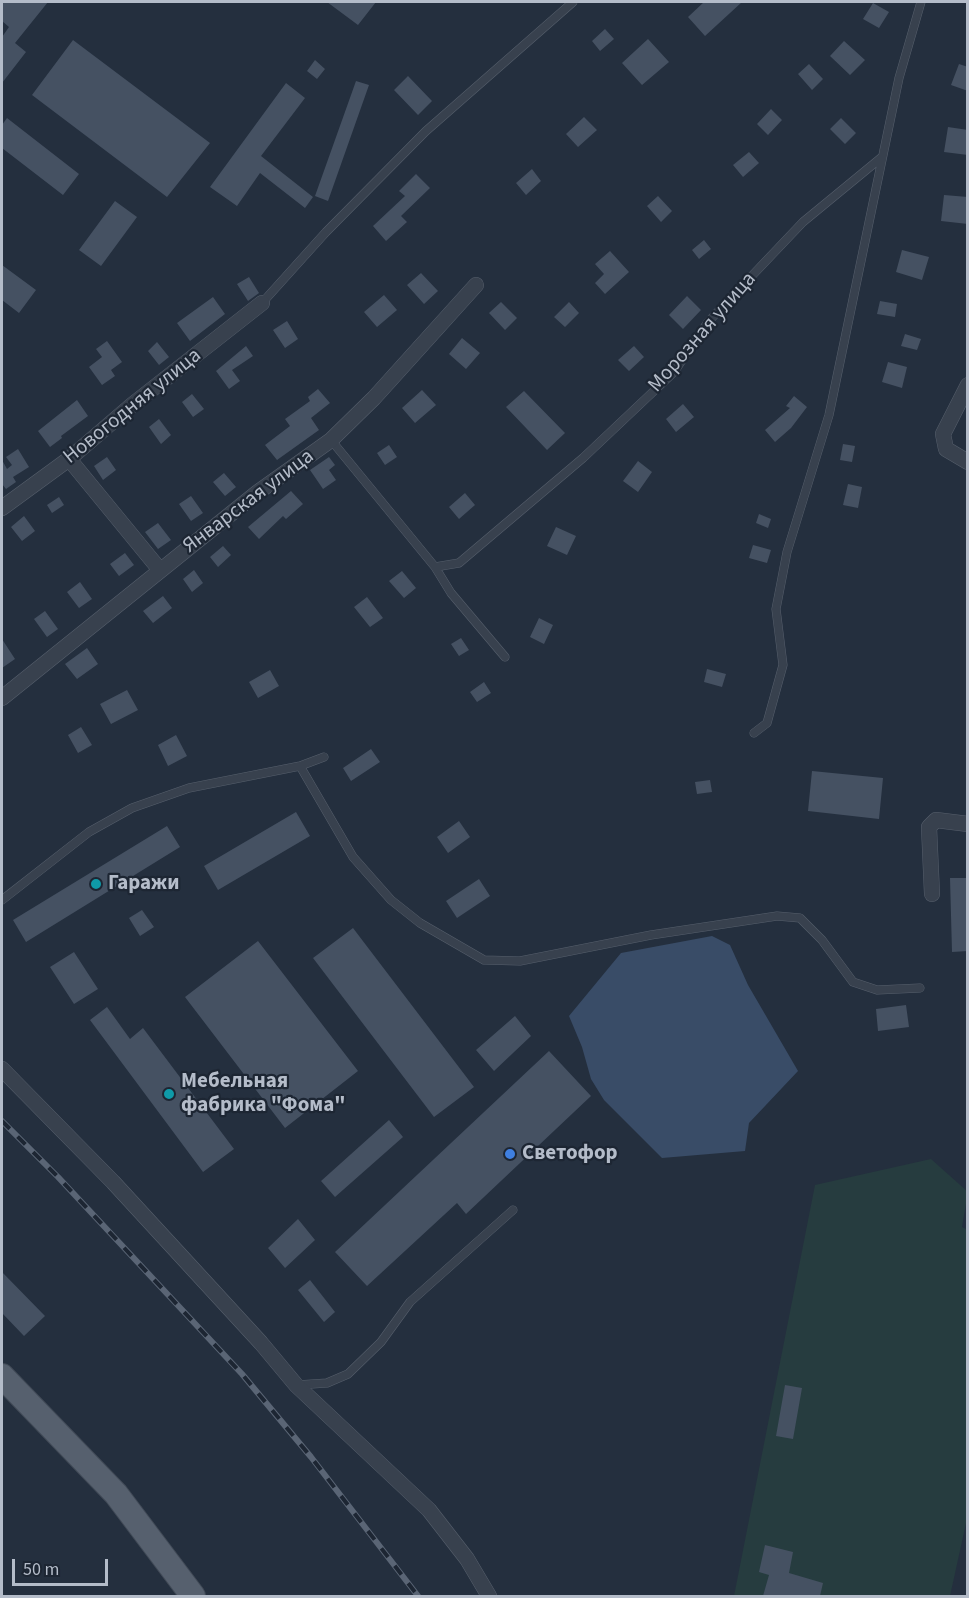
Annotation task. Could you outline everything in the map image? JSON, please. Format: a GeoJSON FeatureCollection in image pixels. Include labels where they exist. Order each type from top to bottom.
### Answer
{"type":"FeatureCollection","features":[{"type":"Feature","properties":{"kind":"main road"},"geometry":{"type":"LineString","coordinates":[[2,1376],[116,1494],[192,1596]]}},
{"type":"Feature","properties":{"kind":"street","name":"Январская улица"},"geometry":{"type":"LineString","coordinates":[[2,698],[258,492],[331,440],[374,398],[476,285]]}},
{"type":"Feature","properties":{"kind":"street","name":"Новогодняя улица"},"geometry":{"type":"LineString","coordinates":[[2,508],[69,459],[132,405],[262,303]]}},
{"type":"Feature","properties":{"kind":"street"},"geometry":{"type":"LineString","coordinates":[[968,385],[943,434],[946,449],[968,462]]}},
{"type":"Feature","properties":{"kind":"street"},"geometry":{"type":"LineString","coordinates":[[69,459],[160,570]]}},
{"type":"Feature","properties":{"kind":"street"},"geometry":{"type":"LineString","coordinates":[[932,894],[929,827],[936,820],[968,824]]}},
{"type":"Feature","properties":{"kind":"street"},"geometry":{"type":"LineString","coordinates":[[2,1069],[113,1182],[261,1343],[296,1385],[429,1510],[466,1559],[489,1596]]}},
{"type":"Feature","properties":{"kind":"lane"},"geometry":{"type":"LineString","coordinates":[[262,303],[326,232],[426,130],[573,2]]}},
{"type":"Feature","properties":{"kind":"lane"},"geometry":{"type":"LineString","coordinates":[[754,733],[767,723],[783,665],[776,609],[782,574],[829,415],[899,78],[921,2]]}},
{"type":"Feature","properties":{"kind":"lane","name":"Морозная улица"},"geometry":{"type":"LineString","coordinates":[[435,567],[459,563],[583,458],[674,372],[708,322],[803,222],[882,157]]}},
{"type":"Feature","properties":{"kind":"lane"},"geometry":{"type":"LineString","coordinates":[[331,440],[435,567],[451,594],[506,657]]}},
{"type":"Feature","properties":{"kind":"lane"},"geometry":{"type":"LineString","coordinates":[[2,900],[89,832],[132,808],[189,788],[300,766],[324,757]]}},
{"type":"Feature","properties":{"kind":"lane"},"geometry":{"type":"LineString","coordinates":[[300,766],[353,857],[391,900],[420,923],[484,960],[520,961],[651,935],[777,916],[800,918],[822,940],[853,982],[877,990],[920,988]]}},
{"type":"Feature","properties":{"kind":"lane"},"geometry":{"type":"LineString","coordinates":[[296,1385],[327,1383],[348,1374],[381,1342],[410,1302],[513,1210]]}},
{"type":"Feature","properties":{"kind":"green space"},"geometry":{"type":"Polygon","coordinates":[[[931,1159],[968,1192],[962,1227],[968,1230],[968,1514],[950,1596],[734,1596],[815,1185],[931,1159]]]}},
{"type":"Feature","properties":{"kind":"water"},"geometry":{"type":"Polygon","coordinates":[[[712,936],[730,945],[748,985],[798,1071],[749,1123],[745,1151],[662,1158],[604,1100],[591,1079],[582,1047],[569,1016],[621,953],[712,936]]]}},
{"type":"Feature","properties":{"kind":"building"},"geometry":{"type":"Polygon","coordinates":[[[2,2],[48,2],[15,43],[26,52],[2,83],[2,37],[9,27],[2,21],[2,2]]]}},
{"type":"Feature","properties":{"kind":"building"},"geometry":{"type":"Polygon","coordinates":[[[327,2],[376,2],[358,25],[327,2]]]}},
{"type":"Feature","properties":{"kind":"building"},"geometry":{"type":"Polygon","coordinates":[[[704,2],[742,2],[705,36],[688,17],[704,2]]]}},
{"type":"Feature","properties":{"kind":"building"},"geometry":{"type":"Polygon","coordinates":[[[873,3],[889,12],[879,28],[863,19],[873,3]]]}},
{"type":"Feature","properties":{"kind":"building"},"geometry":{"type":"Polygon","coordinates":[[[605,29],[614,39],[600,51],[592,41],[605,29]]]}},
{"type":"Feature","properties":{"kind":"building"},"geometry":{"type":"Polygon","coordinates":[[[648,39],[669,62],[642,85],[622,63],[648,39]]]}},
{"type":"Feature","properties":{"kind":"building"},"geometry":{"type":"Polygon","coordinates":[[[73,40],[210,143],[167,197],[32,95],[73,40]]]}},
{"type":"Feature","properties":{"kind":"building"},"geometry":{"type":"Polygon","coordinates":[[[844,41],[865,60],[850,75],[830,56],[844,41]]]}},
{"type":"Feature","properties":{"kind":"building"},"geometry":{"type":"Polygon","coordinates":[[[315,60],[325,69],[317,79],[307,71],[315,60]]]}},
{"type":"Feature","properties":{"kind":"building"},"geometry":{"type":"Polygon","coordinates":[[[809,64],[823,79],[812,90],[798,74],[809,64]]]}},
{"type":"Feature","properties":{"kind":"building"},"geometry":{"type":"Polygon","coordinates":[[[959,64],[968,67],[968,91],[951,85],[959,64]]]}},
{"type":"Feature","properties":{"kind":"building"},"geometry":{"type":"Polygon","coordinates":[[[408,76],[432,101],[418,115],[394,90],[408,76]]]}},
{"type":"Feature","properties":{"kind":"building"},"geometry":{"type":"Polygon","coordinates":[[[356,81],[369,85],[328,201],[315,196],[356,81]]]}},
{"type":"Feature","properties":{"kind":"building"},"geometry":{"type":"Polygon","coordinates":[[[286,83],[305,98],[261,156],[313,197],[305,208],[260,173],[237,206],[210,187],[286,83]]]}},
{"type":"Feature","properties":{"kind":"building"},"geometry":{"type":"Polygon","coordinates":[[[771,109],[782,120],[768,135],[757,124],[771,109]]]}},
{"type":"Feature","properties":{"kind":"building"},"geometry":{"type":"Polygon","coordinates":[[[584,117],[597,130],[578,147],[566,134],[584,117]]]}},
{"type":"Feature","properties":{"kind":"building"},"geometry":{"type":"Polygon","coordinates":[[[7,118],[79,174],[63,195],[2,148],[2,125],[7,118]]]}},
{"type":"Feature","properties":{"kind":"building"},"geometry":{"type":"Polygon","coordinates":[[[841,118],[856,133],[845,144],[830,129],[841,118]]]}},
{"type":"Feature","properties":{"kind":"building"},"geometry":{"type":"Polygon","coordinates":[[[948,127],[968,130],[968,155],[944,152],[948,127]]]}},
{"type":"Feature","properties":{"kind":"building"},"geometry":{"type":"Polygon","coordinates":[[[749,152],[759,163],[743,177],[733,165],[749,152]]]}},
{"type":"Feature","properties":{"kind":"building"},"geometry":{"type":"Polygon","coordinates":[[[532,169],[541,181],[526,195],[516,183],[532,169]]]}},
{"type":"Feature","properties":{"kind":"building"},"geometry":{"type":"Polygon","coordinates":[[[416,174],[430,188],[401,216],[407,222],[386,241],[373,226],[405,196],[399,191],[416,174]]]}},
{"type":"Feature","properties":{"kind":"building"},"geometry":{"type":"Polygon","coordinates":[[[944,195],[968,197],[968,224],[941,221],[944,195]]]}},
{"type":"Feature","properties":{"kind":"building"},"geometry":{"type":"Polygon","coordinates":[[[658,196],[672,211],[661,222],[647,206],[658,196]]]}},
{"type":"Feature","properties":{"kind":"building"},"geometry":{"type":"Polygon","coordinates":[[[115,201],[137,217],[101,266],[79,250],[115,201]]]}},
{"type":"Feature","properties":{"kind":"building"},"geometry":{"type":"Polygon","coordinates":[[[704,240],[711,249],[699,259],[692,250],[704,240]]]}},
{"type":"Feature","properties":{"kind":"building"},"geometry":{"type":"Polygon","coordinates":[[[902,250],[929,257],[922,280],[896,272],[902,250]]]}},
{"type":"Feature","properties":{"kind":"building"},"geometry":{"type":"Polygon","coordinates":[[[610,251],[629,272],[605,294],[595,283],[604,274],[595,264],[610,251]]]}},
{"type":"Feature","properties":{"kind":"building"},"geometry":{"type":"Polygon","coordinates":[[[2,265],[36,290],[19,313],[2,300],[2,265]]]}},
{"type":"Feature","properties":{"kind":"building"},"geometry":{"type":"Polygon","coordinates":[[[421,273],[438,291],[424,304],[407,285],[421,273]]]}},
{"type":"Feature","properties":{"kind":"building"},"geometry":{"type":"Polygon","coordinates":[[[249,277],[259,293],[248,301],[237,284],[249,277]]]}},
{"type":"Feature","properties":{"kind":"building"},"geometry":{"type":"Polygon","coordinates":[[[384,295],[397,310],[377,327],[364,312],[384,295]]]}},
{"type":"Feature","properties":{"kind":"building"},"geometry":{"type":"Polygon","coordinates":[[[687,296],[701,310],[683,329],[669,315],[687,296]]]}},
{"type":"Feature","properties":{"kind":"building"},"geometry":{"type":"Polygon","coordinates":[[[213,297],[225,314],[190,341],[177,323],[213,297]]]}},
{"type":"Feature","properties":{"kind":"building"},"geometry":{"type":"Polygon","coordinates":[[[880,301],[897,304],[895,317],[877,314],[880,301]]]}},
{"type":"Feature","properties":{"kind":"building"},"geometry":{"type":"Polygon","coordinates":[[[501,302],[517,318],[505,330],[489,313],[501,302]]]}},
{"type":"Feature","properties":{"kind":"building"},"geometry":{"type":"Polygon","coordinates":[[[569,302],[579,313],[565,327],[554,317],[569,302]]]}},
{"type":"Feature","properties":{"kind":"building"},"geometry":{"type":"Polygon","coordinates":[[[287,321],[298,339],[285,348],[273,330],[287,321]]]}},
{"type":"Feature","properties":{"kind":"building"},"geometry":{"type":"Polygon","coordinates":[[[905,334],[921,339],[917,350],[901,346],[905,334]]]}},
{"type":"Feature","properties":{"kind":"building"},"geometry":{"type":"Polygon","coordinates":[[[462,338],[480,353],[466,369],[449,354],[462,338]]]}},
{"type":"Feature","properties":{"kind":"building"},"geometry":{"type":"Polygon","coordinates":[[[107,341],[122,362],[111,370],[115,376],[102,385],[89,367],[102,357],[96,349],[107,341]]]}},
{"type":"Feature","properties":{"kind":"building"},"geometry":{"type":"Polygon","coordinates":[[[157,342],[169,357],[159,365],[148,351],[157,342]]]}},
{"type":"Feature","properties":{"kind":"building"},"geometry":{"type":"Polygon","coordinates":[[[246,346],[253,356],[232,370],[240,381],[229,389],[216,371],[246,346]]]}},
{"type":"Feature","properties":{"kind":"building"},"geometry":{"type":"Polygon","coordinates":[[[634,346],[644,357],[629,371],[618,360],[634,346]]]}},
{"type":"Feature","properties":{"kind":"building"},"geometry":{"type":"Polygon","coordinates":[[[888,362],[907,367],[902,388],[882,382],[888,362]]]}},
{"type":"Feature","properties":{"kind":"building"},"geometry":{"type":"Polygon","coordinates":[[[318,389],[330,403],[311,418],[319,430],[277,460],[265,445],[290,426],[285,419],[310,401],[308,397],[318,389]]]}},
{"type":"Feature","properties":{"kind":"building"},"geometry":{"type":"Polygon","coordinates":[[[422,390],[436,405],[415,423],[402,408],[422,390]]]}},
{"type":"Feature","properties":{"kind":"building"},"geometry":{"type":"Polygon","coordinates":[[[524,391],[565,433],[547,450],[506,407],[524,391]]]}},
{"type":"Feature","properties":{"kind":"building"},"geometry":{"type":"Polygon","coordinates":[[[192,394],[204,409],[193,417],[182,402],[192,394]]]}},
{"type":"Feature","properties":{"kind":"building"},"geometry":{"type":"Polygon","coordinates":[[[794,396],[807,407],[791,428],[775,442],[765,430],[790,408],[786,406],[794,396]]]}},
{"type":"Feature","properties":{"kind":"building"},"geometry":{"type":"Polygon","coordinates":[[[77,400],[88,416],[50,447],[38,431],[77,400]]]}},
{"type":"Feature","properties":{"kind":"building"},"geometry":{"type":"Polygon","coordinates":[[[683,404],[694,417],[676,432],[666,419],[683,404]]]}},
{"type":"Feature","properties":{"kind":"building"},"geometry":{"type":"Polygon","coordinates":[[[159,419],[171,435],[161,444],[149,427],[159,419]]]}},
{"type":"Feature","properties":{"kind":"building"},"geometry":{"type":"Polygon","coordinates":[[[843,444],[855,446],[852,462],[840,460],[843,444]]]}},
{"type":"Feature","properties":{"kind":"building"},"geometry":{"type":"Polygon","coordinates":[[[389,445],[397,457],[385,465],[377,453],[389,445]]]}},
{"type":"Feature","properties":{"kind":"building"},"geometry":{"type":"Polygon","coordinates":[[[18,449],[29,467],[13,477],[16,482],[6,489],[2,484],[2,460],[7,469],[12,465],[6,457],[18,449]]]}},
{"type":"Feature","properties":{"kind":"building"},"geometry":{"type":"Polygon","coordinates":[[[107,457],[116,470],[103,480],[94,466],[107,457]]]}},
{"type":"Feature","properties":{"kind":"building"},"geometry":{"type":"Polygon","coordinates":[[[329,457],[335,465],[329,470],[336,480],[323,489],[310,470],[329,457]]]}},
{"type":"Feature","properties":{"kind":"building"},"geometry":{"type":"Polygon","coordinates":[[[638,461],[652,472],[638,492],[623,481],[638,461]]]}},
{"type":"Feature","properties":{"kind":"building"},"geometry":{"type":"Polygon","coordinates":[[[224,473],[236,487],[225,496],[213,482],[224,473]]]}},
{"type":"Feature","properties":{"kind":"building"},"geometry":{"type":"Polygon","coordinates":[[[848,484],[862,487],[858,508],[843,505],[848,484]]]}},
{"type":"Feature","properties":{"kind":"building"},"geometry":{"type":"Polygon","coordinates":[[[291,491],[303,504],[286,519],[283,516],[259,539],[248,527],[291,491]]]}},
{"type":"Feature","properties":{"kind":"building"},"geometry":{"type":"Polygon","coordinates":[[[465,493],[475,505],[459,519],[449,507],[465,493]]]}},
{"type":"Feature","properties":{"kind":"building"},"geometry":{"type":"Polygon","coordinates":[[[191,496],[203,513],[191,521],[179,504],[191,496]]]}},
{"type":"Feature","properties":{"kind":"building"},"geometry":{"type":"Polygon","coordinates":[[[59,497],[64,505],[52,513],[47,505],[59,497]]]}},
{"type":"Feature","properties":{"kind":"building"},"geometry":{"type":"Polygon","coordinates":[[[759,514],[771,519],[768,528],[756,523],[759,514]]]}},
{"type":"Feature","properties":{"kind":"building"},"geometry":{"type":"Polygon","coordinates":[[[24,516],[35,531],[22,541],[11,527],[24,516]]]}},
{"type":"Feature","properties":{"kind":"building"},"geometry":{"type":"Polygon","coordinates":[[[158,523],[171,540],[158,549],[145,532],[158,523]]]}},
{"type":"Feature","properties":{"kind":"building"},"geometry":{"type":"Polygon","coordinates":[[[556,527],[576,536],[567,555],[547,546],[556,527]]]}},
{"type":"Feature","properties":{"kind":"building"},"geometry":{"type":"Polygon","coordinates":[[[753,545],[771,550],[767,563],[749,558],[753,545]]]}},
{"type":"Feature","properties":{"kind":"building"},"geometry":{"type":"Polygon","coordinates":[[[223,546],[231,555],[218,567],[210,557],[223,546]]]}},
{"type":"Feature","properties":{"kind":"building"},"geometry":{"type":"Polygon","coordinates":[[[125,553],[134,565],[119,576],[110,564],[125,553]]]}},
{"type":"Feature","properties":{"kind":"building"},"geometry":{"type":"Polygon","coordinates":[[[194,570],[203,583],[192,592],[183,579],[194,570]]]}},
{"type":"Feature","properties":{"kind":"building"},"geometry":{"type":"Polygon","coordinates":[[[402,571],[416,588],[404,598],[389,581],[402,571]]]}},
{"type":"Feature","properties":{"kind":"building"},"geometry":{"type":"Polygon","coordinates":[[[80,582],[92,599],[79,608],[67,592],[80,582]]]}},
{"type":"Feature","properties":{"kind":"building"},"geometry":{"type":"Polygon","coordinates":[[[163,596],[172,608],[153,623],[143,611],[163,596]]]}},
{"type":"Feature","properties":{"kind":"building"},"geometry":{"type":"Polygon","coordinates":[[[367,597],[383,618],[370,627],[354,607],[367,597]]]}},
{"type":"Feature","properties":{"kind":"building"},"geometry":{"type":"Polygon","coordinates":[[[45,611],[58,629],[47,637],[34,619],[45,611]]]}},
{"type":"Feature","properties":{"kind":"building"},"geometry":{"type":"Polygon","coordinates":[[[539,618],[553,625],[544,644],[530,637],[539,618]]]}},
{"type":"Feature","properties":{"kind":"building"},"geometry":{"type":"Polygon","coordinates":[[[461,638],[469,650],[459,656],[451,644],[461,638]]]}},
{"type":"Feature","properties":{"kind":"building"},"geometry":{"type":"Polygon","coordinates":[[[2,639],[15,659],[2,668],[2,639]]]}},
{"type":"Feature","properties":{"kind":"building"},"geometry":{"type":"Polygon","coordinates":[[[87,648],[98,664],[77,679],[65,664],[87,648]]]}},
{"type":"Feature","properties":{"kind":"building"},"geometry":{"type":"Polygon","coordinates":[[[707,669],[726,674],[722,687],[704,682],[707,669]]]}},
{"type":"Feature","properties":{"kind":"building"},"geometry":{"type":"Polygon","coordinates":[[[270,670],[279,686],[258,698],[249,682],[270,670]]]}},
{"type":"Feature","properties":{"kind":"building"},"geometry":{"type":"Polygon","coordinates":[[[484,682],[491,693],[477,702],[470,692],[484,682]]]}},
{"type":"Feature","properties":{"kind":"building"},"geometry":{"type":"Polygon","coordinates":[[[127,690],[138,710],[111,724],[100,704],[127,690]]]}},
{"type":"Feature","properties":{"kind":"building"},"geometry":{"type":"Polygon","coordinates":[[[81,727],[92,745],[78,753],[68,735],[81,727]]]}},
{"type":"Feature","properties":{"kind":"building"},"geometry":{"type":"Polygon","coordinates":[[[176,735],[187,756],[168,766],[158,745],[176,735]]]}},
{"type":"Feature","properties":{"kind":"building"},"geometry":{"type":"Polygon","coordinates":[[[371,749],[380,762],[351,781],[343,768],[371,749]]]}},
{"type":"Feature","properties":{"kind":"building"},"geometry":{"type":"Polygon","coordinates":[[[812,771],[883,778],[879,819],[808,811],[812,771]]]}},
{"type":"Feature","properties":{"kind":"building"},"geometry":{"type":"Polygon","coordinates":[[[710,780],[712,792],[697,794],[695,782],[710,780]]]}},
{"type":"Feature","properties":{"kind":"building"},"geometry":{"type":"Polygon","coordinates":[[[296,812],[310,836],[218,890],[204,866],[296,812]]]}},
{"type":"Feature","properties":{"kind":"building"},"geometry":{"type":"Polygon","coordinates":[[[459,821],[470,837],[448,853],[437,837],[459,821]]]}},
{"type":"Feature","properties":{"kind":"building","name":"Гаражи"},"geometry":{"type":"Polygon","coordinates":[[[167,826],[180,847],[26,942],[13,920],[167,826]]]}},
{"type":"Feature","properties":{"kind":"building"},"geometry":{"type":"Polygon","coordinates":[[[950,878],[968,878],[968,951],[952,952],[950,878]]]}},
{"type":"Feature","properties":{"kind":"building"},"geometry":{"type":"Polygon","coordinates":[[[479,879],[490,896],[457,918],[446,901],[479,879]]]}},
{"type":"Feature","properties":{"kind":"building"},"geometry":{"type":"Polygon","coordinates":[[[142,910],[154,927],[140,936],[129,918],[142,910]]]}},
{"type":"Feature","properties":{"kind":"building"},"geometry":{"type":"Polygon","coordinates":[[[353,928],[474,1087],[434,1117],[313,958],[353,928]]]}},
{"type":"Feature","properties":{"kind":"building"},"geometry":{"type":"Polygon","coordinates":[[[258,941],[358,1071],[285,1128],[185,997],[258,941]]]}},
{"type":"Feature","properties":{"kind":"building"},"geometry":{"type":"Polygon","coordinates":[[[74,952],[98,989],[74,1004],[50,967],[74,952]]]}},
{"type":"Feature","properties":{"kind":"building"},"geometry":{"type":"Polygon","coordinates":[[[906,1005],[909,1027],[878,1031],[876,1009],[906,1005]]]}},
{"type":"Feature","properties":{"kind":"building","name":"Мебельная фабрика \"Фома\""},"geometry":{"type":"Polygon","coordinates":[[[107,1007],[130,1039],[143,1028],[234,1149],[203,1172],[90,1020],[107,1007]]]}},
{"type":"Feature","properties":{"kind":"building"},"geometry":{"type":"Polygon","coordinates":[[[515,1016],[531,1036],[494,1071],[476,1050],[515,1016]]]}},
{"type":"Feature","properties":{"kind":"building"},"geometry":{"type":"Polygon","coordinates":[[[549,1051],[591,1096],[466,1214],[457,1203],[367,1286],[335,1252],[549,1051]]]}},
{"type":"Feature","properties":{"kind":"building"},"geometry":{"type":"Polygon","coordinates":[[[389,1120],[403,1137],[335,1197],[321,1181],[389,1120]]]}},
{"type":"Feature","properties":{"kind":"building"},"geometry":{"type":"Polygon","coordinates":[[[298,1219],[315,1240],[285,1268],[268,1248],[298,1219]]]}},
{"type":"Feature","properties":{"kind":"building"},"geometry":{"type":"Polygon","coordinates":[[[2,1272],[45,1316],[24,1336],[2,1313],[2,1272]]]}},
{"type":"Feature","properties":{"kind":"building"},"geometry":{"type":"Polygon","coordinates":[[[310,1280],[335,1312],[324,1322],[298,1290],[310,1280]]]}},
{"type":"Feature","properties":{"kind":"building"},"geometry":{"type":"Polygon","coordinates":[[[785,1385],[802,1388],[793,1439],[776,1436],[785,1385]]]}},
{"type":"Feature","properties":{"kind":"building"},"geometry":{"type":"Polygon","coordinates":[[[765,1545],[793,1552],[789,1573],[823,1583],[820,1596],[763,1596],[769,1575],[759,1572],[765,1545]]]}},
{"type":"Feature","properties":{"kind":"railway"},"geometry":{"type":"LineString","coordinates":[[2,1121],[58,1177],[242,1374],[311,1457],[418,1596]]}},
{"type":"Feature","properties":{"kind":"place","name":"Гаражи"},"geometry":{"type":"Point","coordinates":[96,884]}},
{"type":"Feature","properties":{"kind":"place","name":"Мебельная фабрика \"Фома\""},"geometry":{"type":"Point","coordinates":[169,1094]}},
{"type":"Feature","properties":{"kind":"place","name":"Светофор"},"geometry":{"type":"Point","coordinates":[510,1154]}}]}
